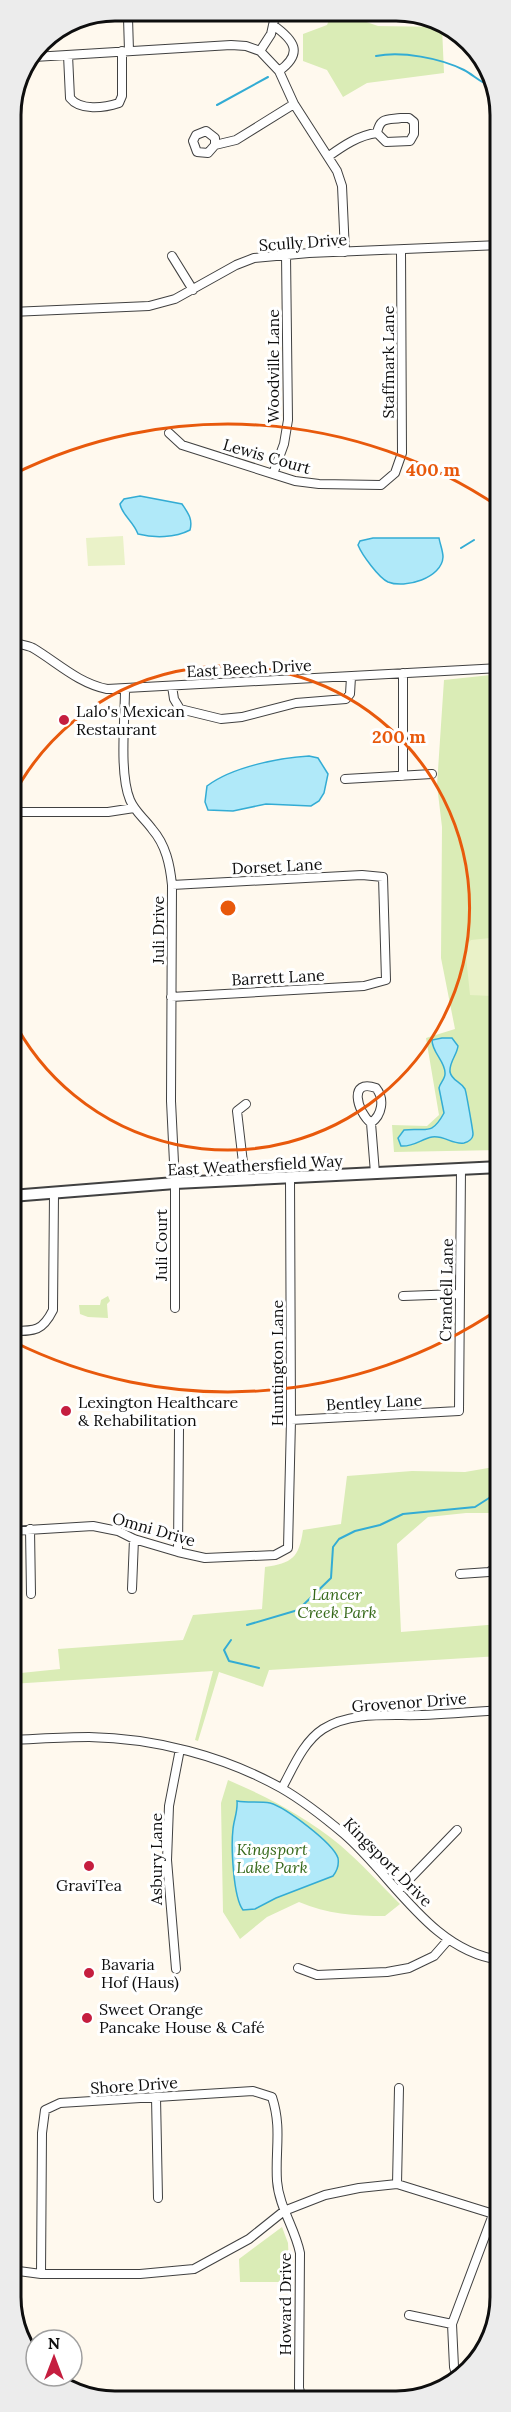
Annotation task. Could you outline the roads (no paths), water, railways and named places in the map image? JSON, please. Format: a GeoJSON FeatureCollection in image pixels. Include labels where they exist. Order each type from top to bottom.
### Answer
{"type":"FeatureCollection","features":[{"type":"Feature","properties":{"kind":"street"},"geometry":{"type":"LineString","coordinates":[[68,55],[69,98],[74,103],[81,106],[110,106],[119,103],[122,96],[128,21]]}},
{"type":"Feature","properties":{"kind":"street"},"geometry":{"type":"LineString","coordinates":[[260,51],[271,34],[274,21]]}},
{"type":"Feature","properties":{"kind":"street"},"geometry":{"type":"LineString","coordinates":[[273,26],[291,40],[294,51],[292,59],[279,71]]}},
{"type":"Feature","properties":{"kind":"street"},"geometry":{"type":"LineString","coordinates":[[42,57],[231,45],[246,46],[260,51],[279,71],[294,104],[329,156],[342,186],[345,252]]}},
{"type":"Feature","properties":{"kind":"street"},"geometry":{"type":"LineString","coordinates":[[215,145],[236,140],[294,104]]}},
{"type":"Feature","properties":{"kind":"street"},"geometry":{"type":"LineString","coordinates":[[409,118],[415,126],[410,141],[386,142],[377,133],[379,124],[384,120],[409,118]]}},
{"type":"Feature","properties":{"kind":"street"},"geometry":{"type":"LineString","coordinates":[[329,156],[344,145],[368,134],[377,133]]}},
{"type":"Feature","properties":{"kind":"street","name":"Scully Drive"},"geometry":{"type":"LineString","coordinates":[[21,312],[149,306],[169,301],[236,265],[254,258],[490,246]]}},
{"type":"Feature","properties":{"kind":"street","name":"Staffmark Lane"},"geometry":{"type":"LineString","coordinates":[[395,472],[402,453],[401,250]]}},
{"type":"Feature","properties":{"kind":"street","name":"Woodville Lane"},"geometry":{"type":"LineString","coordinates":[[273,474],[284,444],[288,420],[286,255]]}},
{"type":"Feature","properties":{"kind":"street"},"geometry":{"type":"LineString","coordinates":[[172,256],[193,290]]}},
{"type":"Feature","properties":{"kind":"street","name":"Lewis Court"},"geometry":{"type":"LineString","coordinates":[[169,433],[182,446],[295,481],[319,484],[381,485],[395,472]]}},
{"type":"Feature","properties":{"kind":"street","name":"East Beech Drive"},"geometry":{"type":"LineString","coordinates":[[21,644],[31,647],[69,673],[95,687],[125,689],[490,669]]}},
{"type":"Feature","properties":{"kind":"street"},"geometry":{"type":"LineString","coordinates":[[403,673],[403,776]]}},
{"type":"Feature","properties":{"kind":"street"},"geometry":{"type":"LineString","coordinates":[[172,686],[174,699],[180,708],[212,718],[228,719],[296,703],[346,699],[350,694],[351,676]]}},
{"type":"Feature","properties":{"kind":"street","name":"Juli Drive"},"geometry":{"type":"LineString","coordinates":[[125,689],[125,786],[134,808],[162,843],[167,856],[172,885],[171,1101],[175,1183]]}},
{"type":"Feature","properties":{"kind":"street"},"geometry":{"type":"LineString","coordinates":[[345,779],[432,774]]}},
{"type":"Feature","properties":{"kind":"street"},"geometry":{"type":"LineString","coordinates":[[21,812],[108,812],[134,808]]}},
{"type":"Feature","properties":{"kind":"street","name":"Dorset Lane"},"geometry":{"type":"LineString","coordinates":[[172,885],[362,874],[383,877],[386,980]]}},
{"type":"Feature","properties":{"kind":"street","name":"Barrett Lane"},"geometry":{"type":"LineString","coordinates":[[171,997],[364,986],[386,980]]}},
{"type":"Feature","properties":{"kind":"street"},"geometry":{"type":"LineString","coordinates":[[371,1124],[378,1118],[381,1100],[376,1088],[366,1086],[362,1088],[357,1098],[364,1118],[371,1124],[375,1173]]}},
{"type":"Feature","properties":{"kind":"street"},"geometry":{"type":"LineString","coordinates":[[245,1180],[237,1111],[246,1104]]}},
{"type":"Feature","properties":{"kind":"street","name":"East Weathersfield Way"},"geometry":{"type":"LineString","coordinates":[[21,1196],[175,1183],[490,1168]]}},
{"type":"Feature","properties":{"kind":"street","name":"Crandell Lane"},"geometry":{"type":"LineString","coordinates":[[459,1412],[461,1169]]}},
{"type":"Feature","properties":{"kind":"street","name":"Huntington Lane"},"geometry":{"type":"LineString","coordinates":[[288,1548],[291,1420],[290,1178]]}},
{"type":"Feature","properties":{"kind":"street","name":"Juli Court"},"geometry":{"type":"LineString","coordinates":[[175,1183],[175,1308]]}},
{"type":"Feature","properties":{"kind":"street"},"geometry":{"type":"LineString","coordinates":[[21,1332],[36,1331],[47,1322],[53,1310],[54,1194]]}},
{"type":"Feature","properties":{"kind":"street"},"geometry":{"type":"LineString","coordinates":[[402,1296],[459,1294]]}},
{"type":"Feature","properties":{"kind":"street","name":"Bentley Lane"},"geometry":{"type":"LineString","coordinates":[[291,1420],[459,1412]]}},
{"type":"Feature","properties":{"kind":"street"},"geometry":{"type":"LineString","coordinates":[[178,1552],[179,1429]]}},
{"type":"Feature","properties":{"kind":"street","name":"Omni Drive"},"geometry":{"type":"LineString","coordinates":[[21,1530],[93,1526],[205,1558],[275,1555],[288,1548]]}},
{"type":"Feature","properties":{"kind":"street"},"geometry":{"type":"LineString","coordinates":[[30,1529],[31,1594]]}},
{"type":"Feature","properties":{"kind":"street"},"geometry":{"type":"LineString","coordinates":[[132,1589],[134,1539]]}},
{"type":"Feature","properties":{"kind":"street"},"geometry":{"type":"LineString","coordinates":[[460,1574],[490,1571]]}},
{"type":"Feature","properties":{"kind":"street","name":"Grovenor Drive"},"geometry":{"type":"LineString","coordinates":[[282,1788],[313,1737],[324,1728],[340,1721],[365,1717],[490,1711]]}},
{"type":"Feature","properties":{"kind":"street","name":"Kingsport Drive"},"geometry":{"type":"LineString","coordinates":[[21,1740],[90,1737],[180,1749],[224,1763],[282,1788],[345,1835],[448,1940],[490,1959]]}},
{"type":"Feature","properties":{"kind":"street","name":"Asbury Lane"},"geometry":{"type":"LineString","coordinates":[[176,1969],[167,1860],[169,1806],[180,1749]]}},
{"type":"Feature","properties":{"kind":"street"},"geometry":{"type":"LineString","coordinates":[[398,1891],[457,1830]]}},
{"type":"Feature","properties":{"kind":"street"},"geometry":{"type":"LineString","coordinates":[[298,1968],[317,1975],[387,1972],[409,1968],[434,1956],[448,1940]]}},
{"type":"Feature","properties":{"kind":"street"},"geometry":{"type":"LineString","coordinates":[[397,2184],[399,2088]]}},
{"type":"Feature","properties":{"kind":"street","name":"Shore Drive"},"geometry":{"type":"LineString","coordinates":[[41,2274],[42,2133],[45,2110],[60,2103],[253,2091],[272,2097],[279,2117],[277,2183],[284,2211]]}},
{"type":"Feature","properties":{"kind":"street"},"geometry":{"type":"LineString","coordinates":[[156,2097],[158,2198]]}},
{"type":"Feature","properties":{"kind":"street"},"geometry":{"type":"LineString","coordinates":[[21,2271],[41,2274],[165,2273],[194,2269],[249,2239],[284,2211],[325,2195],[359,2188],[397,2184],[490,2213]]}},
{"type":"Feature","properties":{"kind":"street","name":"Howard Drive"},"geometry":{"type":"LineString","coordinates":[[284,2211],[296,2234],[300,2253],[300,2391]]}},
{"type":"Feature","properties":{"kind":"street"},"geometry":{"type":"LineString","coordinates":[[455,2370],[452,2324],[490,2232]]}},
{"type":"Feature","properties":{"kind":"street"},"geometry":{"type":"LineString","coordinates":[[408,2315],[452,2324]]}},
{"type":"Feature","properties":{"kind":"water"},"geometry":{"type":"Polygon","coordinates":[[[140,496],[182,504],[190,519],[190,530],[178,535],[138,534],[120,504],[124,499],[140,496]]]}},
{"type":"Feature","properties":{"kind":"water"},"geometry":{"type":"Polygon","coordinates":[[[373,538],[439,538],[443,555],[441,564],[436,571],[422,580],[404,584],[388,582],[371,566],[358,545],[360,541],[373,538]]]}},
{"type":"Feature","properties":{"kind":"water"},"geometry":{"type":"Polygon","coordinates":[[[309,756],[318,758],[328,774],[324,793],[319,801],[311,806],[266,804],[233,811],[208,810],[205,802],[207,786],[217,779],[256,765],[309,756]]]}},
{"type":"Feature","properties":{"kind":"water"},"geometry":{"type":"Polygon","coordinates":[[[452,1038],[458,1046],[450,1072],[452,1077],[465,1089],[473,1136],[464,1143],[436,1137],[401,1146],[398,1138],[404,1130],[431,1128],[444,1113],[439,1088],[445,1076],[445,1070],[432,1040],[452,1038]]]}},
{"type":"Feature","properties":{"kind":"water"},"geometry":{"type":"Polygon","coordinates":[[[237,1801],[270,1803],[308,1826],[334,1851],[338,1858],[336,1872],[333,1876],[276,1898],[255,1909],[243,1910],[235,1883],[232,1847],[237,1801]]]}},
{"type":"Feature","properties":{"kind":"waterway"},"geometry":{"type":"LineString","coordinates":[[376,56],[397,54],[432,59],[464,70],[484,83]]}},
{"type":"Feature","properties":{"kind":"waterway"},"geometry":{"type":"LineString","coordinates":[[217,105],[268,77]]}},
{"type":"Feature","properties":{"kind":"waterway"},"geometry":{"type":"LineString","coordinates":[[461,548],[474,540]]}},
{"type":"Feature","properties":{"kind":"waterway"},"geometry":{"type":"LineString","coordinates":[[247,1625],[298,1610],[331,1578],[333,1547],[339,1539],[355,1531],[380,1525],[403,1514],[475,1507],[490,1497]]}},
{"type":"Feature","properties":{"kind":"waterway"},"geometry":{"type":"LineString","coordinates":[[231,1640],[224,1650],[229,1661],[259,1668]]}},
{"type":"Feature","properties":{"kind":"place","name":"Lalo's Mexican Restaurant"},"geometry":{"type":"Point","coordinates":[64,720]}},
{"type":"Feature","properties":{"kind":"place","name":"Lexington Healthcare & Rehabilitation"},"geometry":{"type":"Point","coordinates":[66,1411]}},
{"type":"Feature","properties":{"kind":"place","name":"GraviTea"},"geometry":{"type":"Point","coordinates":[89,1866]}},
{"type":"Feature","properties":{"kind":"place","name":"Bavaria Hof (Haus)"},"geometry":{"type":"Point","coordinates":[89,1973]}},
{"type":"Feature","properties":{"kind":"place","name":"Sweet Orange Pancake House & Café"},"geometry":{"type":"Point","coordinates":[87,2018]}},
{"type":"Feature","properties":{"kind":"park label","name":"Lancer Creek Park"},"geometry":{"type":"Point","coordinates":[337,1603]}},
{"type":"Feature","properties":{"kind":"park label","name":"Kingsport Lake Park"},"geometry":{"type":"Point","coordinates":[272,1858]}}]}
